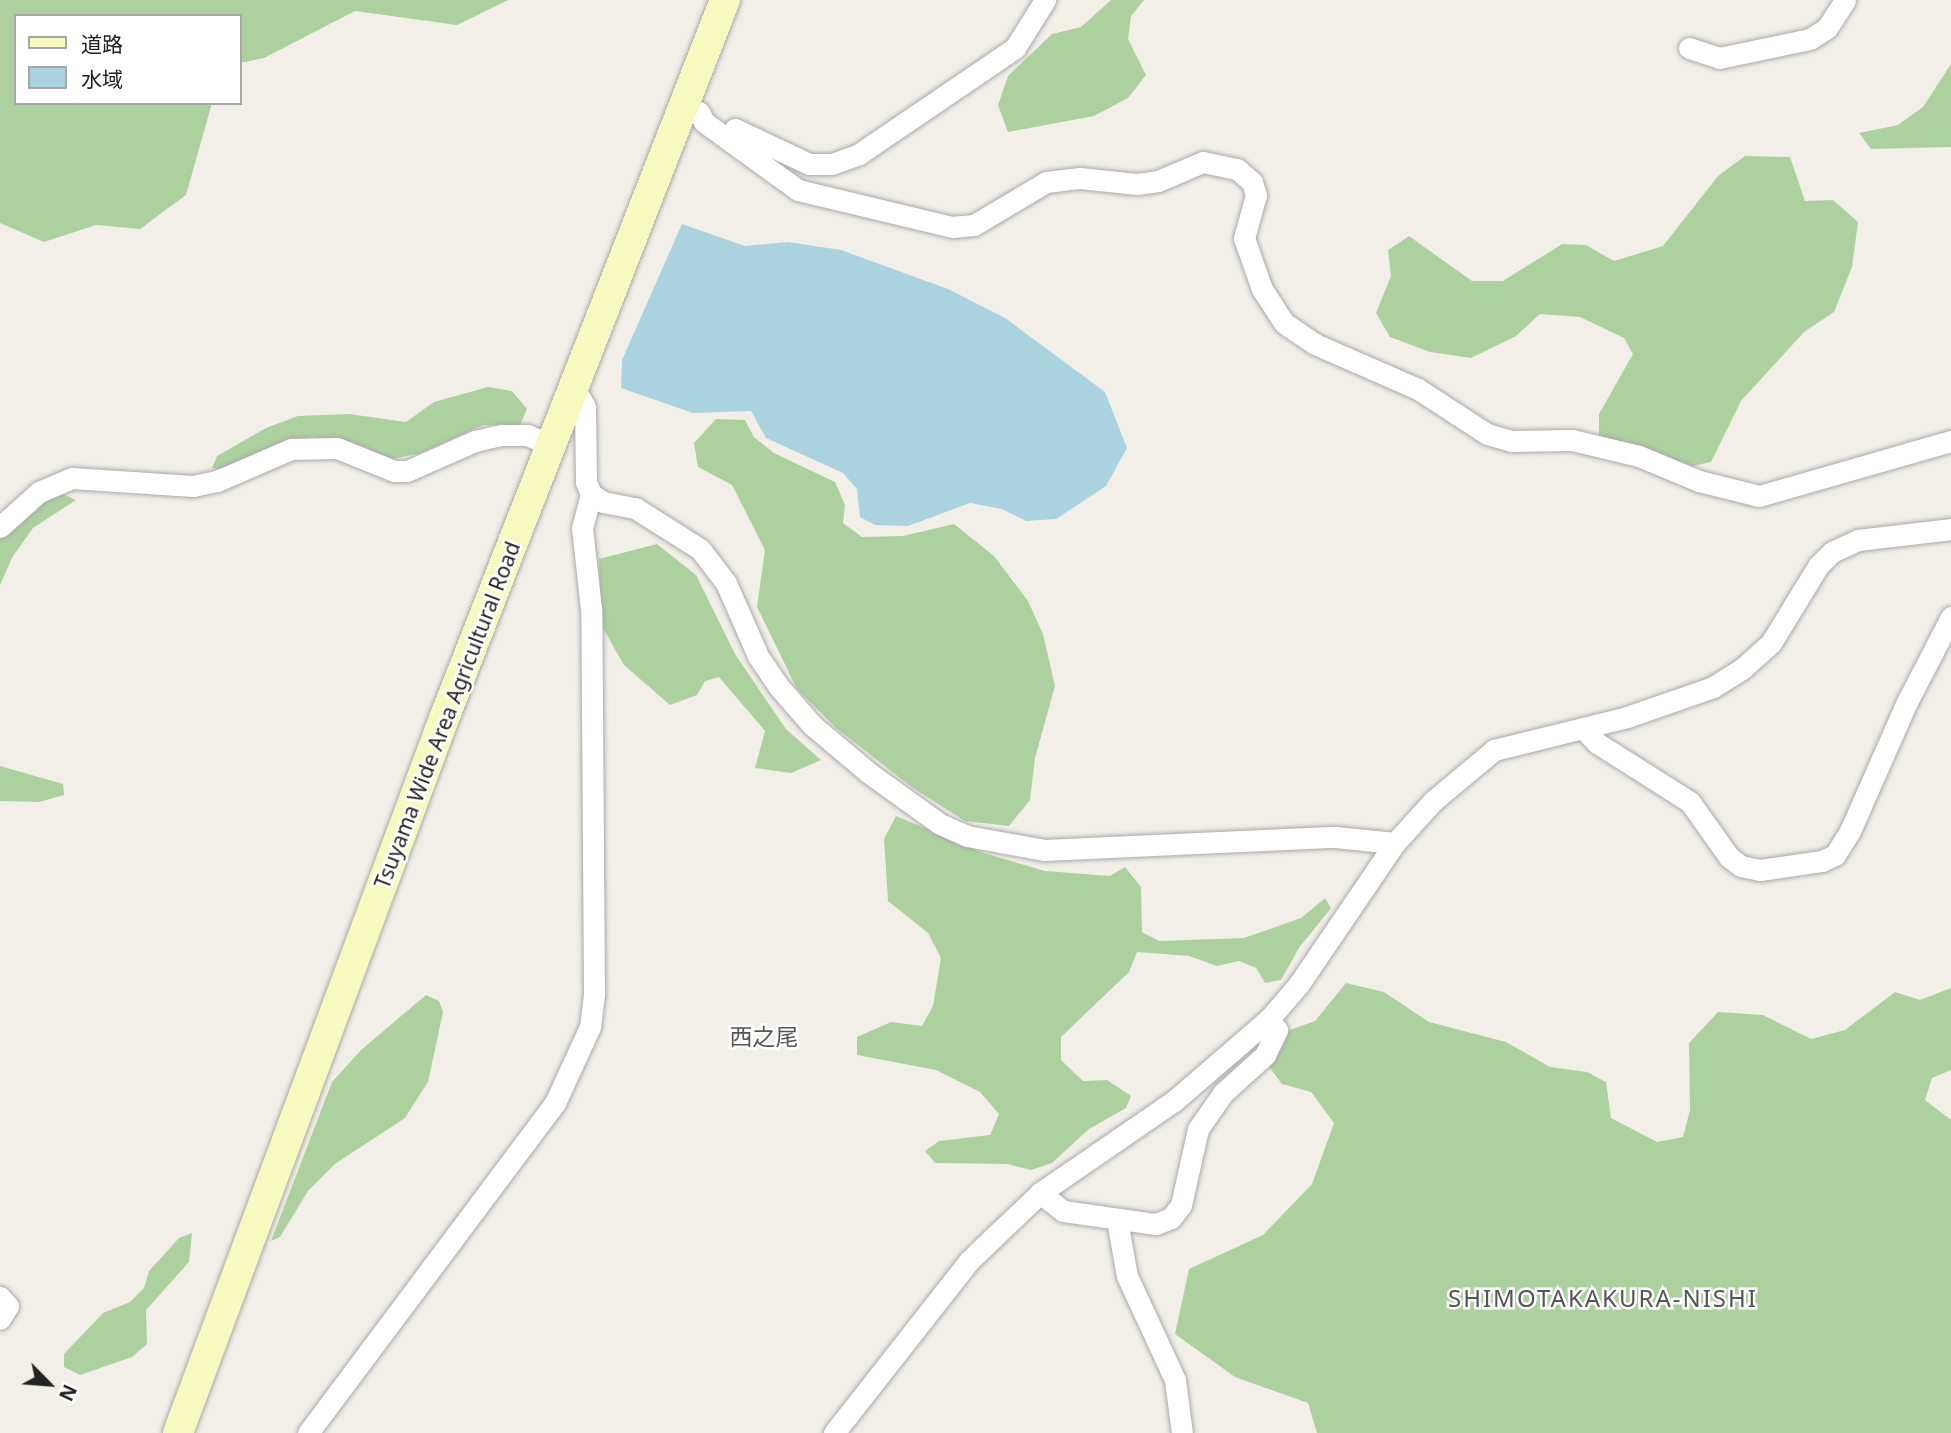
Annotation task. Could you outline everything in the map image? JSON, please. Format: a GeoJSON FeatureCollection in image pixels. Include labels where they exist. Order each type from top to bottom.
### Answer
{"type":"FeatureCollection","features":[{"type":"Feature","properties":{"kind":"street","name":"Tsuyama Wide Area Agricultural Road"},"geometry":{"type":"LineString","coordinates":[[178,1433],[440,729],[551,445],[691,109],[725,0]]}},
{"type":"Feature","properties":{"kind":"street"},"geometry":{"type":"LineString","coordinates":[[691,109],[809,164],[832,164],[859,154],[1016,48],[1045,0]]}},
{"type":"Feature","properties":{"kind":"street"},"geometry":{"type":"LineString","coordinates":[[1689,48],[1719,58],[1810,39],[1827,28],[1846,0]]}},
{"type":"Feature","properties":{"kind":"street"},"geometry":{"type":"LineString","coordinates":[[691,109],[704,122],[797,190],[952,227],[974,225],[1046,182],[1080,178],[1137,184],[1158,181],[1203,162],[1237,169],[1252,182],[1256,195],[1244,238],[1262,289],[1284,323],[1315,344],[1418,388],[1487,434],[1511,441],[1581,443],[1759,496],[1951,441]]}},
{"type":"Feature","properties":{"kind":"street"},"geometry":{"type":"LineString","coordinates":[[575,389],[585,407],[586,482],[592,494],[603,502],[635,508],[701,549],[726,583],[758,656],[779,687],[812,724],[869,773],[940,824],[967,836],[1044,850],[1335,837],[1395,843]]}},
{"type":"Feature","properties":{"kind":"street"},"geometry":{"type":"LineString","coordinates":[[0,527],[38,492],[72,478],[193,486],[217,481],[290,449],[337,449],[394,471],[407,471],[475,441],[502,435],[527,435],[551,445]]}},
{"type":"Feature","properties":{"kind":"street"},"geometry":{"type":"LineString","coordinates":[[308,1433],[555,1103],[590,1027],[594,993],[591,609],[583,528],[592,494]]}},
{"type":"Feature","properties":{"kind":"street"},"geometry":{"type":"LineString","coordinates":[[834,1433],[970,1261],[1040,1193],[1122,1133],[1150,1119],[1269,1019],[1299,984],[1395,843],[1433,801],[1494,750],[1583,728],[1713,687],[1742,669],[1770,643],[1818,566],[1832,552],[1858,540],[1951,529]]}},
{"type":"Feature","properties":{"kind":"street"},"geometry":{"type":"LineString","coordinates":[[1583,728],[1597,743],[1690,802],[1729,857],[1741,866],[1760,870],[1822,861],[1835,855],[1850,831],[1907,702],[1951,617]]}},
{"type":"Feature","properties":{"kind":"street"},"geometry":{"type":"LineString","coordinates":[[1040,1193],[1063,1211],[1156,1223],[1171,1218],[1181,1205],[1198,1129],[1223,1093],[1265,1055],[1277,1030],[1269,1019]]}},
{"type":"Feature","properties":{"kind":"street"},"geometry":{"type":"LineString","coordinates":[[1117,1220],[1127,1276],[1175,1380],[1182,1433]]}},
{"type":"Feature","properties":{"kind":"street"},"geometry":{"type":"LineString","coordinates":[[0,1297],[8,1306],[0,1319]]}},
{"type":"Feature","properties":{"kind":"green space"},"geometry":{"type":"Polygon","coordinates":[[[0,0],[508,0],[457,25],[355,11],[264,58],[242,63],[242,14],[14,14],[14,105],[211,105],[186,195],[140,229],[96,225],[44,242],[0,223],[0,0]]]}},
{"type":"Feature","properties":{"kind":"green space"},"geometry":{"type":"Polygon","coordinates":[[[1111,0],[1144,0],[1131,16],[1128,39],[1146,75],[1128,98],[1094,116],[1008,132],[998,105],[1008,76],[1052,34],[1081,27],[1111,0]]]}},
{"type":"Feature","properties":{"kind":"green space"},"geometry":{"type":"Polygon","coordinates":[[[1951,64],[1951,147],[1871,149],[1859,133],[1898,125],[1923,107],[1951,64]]]}},
{"type":"Feature","properties":{"kind":"green space"},"geometry":{"type":"Polygon","coordinates":[[[1745,156],[1790,157],[1805,201],[1833,200],[1858,222],[1852,267],[1834,312],[1804,332],[1741,401],[1711,462],[1688,467],[1599,437],[1599,414],[1633,354],[1624,338],[1580,317],[1540,314],[1516,336],[1471,358],[1430,352],[1390,337],[1376,313],[1391,276],[1388,250],[1409,236],[1472,281],[1503,281],[1562,244],[1586,245],[1614,261],[1663,246],[1718,176],[1745,156]]]}},
{"type":"Feature","properties":{"kind":"green space"},"geometry":{"type":"Polygon","coordinates":[[[488,387],[512,391],[527,409],[520,425],[483,425],[421,453],[393,459],[347,443],[312,437],[278,443],[227,470],[212,468],[217,456],[266,428],[298,416],[349,414],[406,422],[434,402],[488,387]]]}},
{"type":"Feature","properties":{"kind":"green space"},"geometry":{"type":"Polygon","coordinates":[[[716,419],[745,420],[754,437],[774,453],[835,482],[845,505],[843,523],[862,537],[903,536],[954,524],[994,556],[1028,601],[1043,634],[1055,686],[1035,758],[1030,800],[1009,826],[965,821],[913,788],[836,728],[797,689],[757,607],[765,550],[732,485],[698,467],[694,443],[716,419]]]}},
{"type":"Feature","properties":{"kind":"green space"},"geometry":{"type":"Polygon","coordinates":[[[61,493],[76,500],[33,528],[13,556],[0,585],[0,538],[38,502],[61,493]]]}},
{"type":"Feature","properties":{"kind":"green space"},"geometry":{"type":"Polygon","coordinates":[[[657,544],[696,575],[735,654],[786,729],[821,760],[791,773],[755,768],[765,731],[719,677],[705,681],[697,695],[670,705],[624,665],[601,625],[599,559],[657,544]]]}},
{"type":"Feature","properties":{"kind":"green space"},"geometry":{"type":"Polygon","coordinates":[[[0,766],[63,784],[64,795],[39,802],[0,801],[0,766]]]}},
{"type":"Feature","properties":{"kind":"green space"},"geometry":{"type":"Polygon","coordinates":[[[896,816],[984,853],[1045,871],[1110,876],[1125,867],[1141,887],[1142,932],[1159,941],[1244,938],[1301,918],[1325,898],[1331,908],[1299,948],[1281,980],[1265,983],[1256,968],[1239,961],[1217,966],[1189,956],[1137,952],[1129,972],[1061,1037],[1061,1060],[1083,1081],[1107,1080],[1131,1096],[1126,1108],[1089,1129],[1052,1163],[1031,1170],[1007,1164],[935,1163],[925,1151],[939,1141],[990,1135],[999,1114],[980,1092],[936,1070],[857,1055],[857,1037],[891,1022],[922,1026],[933,1006],[941,958],[928,933],[888,901],[884,839],[896,816]]]}},
{"type":"Feature","properties":{"kind":"green space"},"geometry":{"type":"Polygon","coordinates":[[[1346,983],[1384,992],[1429,1022],[1506,1042],[1550,1067],[1587,1072],[1606,1082],[1611,1118],[1657,1142],[1683,1137],[1690,1110],[1689,1043],[1718,1012],[1763,1015],[1811,1039],[1845,1030],[1895,992],[1920,1000],[1951,988],[1951,1070],[1932,1078],[1925,1100],[1951,1120],[1951,1433],[1317,1433],[1308,1403],[1235,1377],[1175,1334],[1189,1269],[1263,1235],[1312,1184],[1334,1123],[1311,1092],[1282,1084],[1269,1067],[1287,1031],[1315,1021],[1346,983]]]}},
{"type":"Feature","properties":{"kind":"green space"},"geometry":{"type":"Polygon","coordinates":[[[426,995],[439,1001],[443,1012],[428,1082],[405,1118],[335,1164],[308,1191],[280,1237],[271,1241],[332,1082],[361,1050],[426,995]]]}},
{"type":"Feature","properties":{"kind":"green space"},"geometry":{"type":"Polygon","coordinates":[[[192,1233],[189,1262],[146,1310],[147,1344],[132,1357],[80,1375],[64,1367],[64,1354],[103,1313],[130,1302],[144,1288],[149,1271],[179,1238],[192,1233]]]}},
{"type":"Feature","properties":{"kind":"water"},"geometry":{"type":"Polygon","coordinates":[[[682,224],[745,246],[788,242],[841,250],[948,289],[1005,318],[1105,392],[1127,448],[1106,486],[1056,519],[1026,521],[1002,509],[970,503],[908,526],[875,525],[860,517],[857,489],[843,473],[766,438],[751,411],[693,413],[621,388],[622,360],[682,224]]]}},
{"type":"Feature","properties":{"kind":"district","name":"西之尾"},"geometry":{"type":"Point","coordinates":[764,1036]}},
{"type":"Feature","properties":{"kind":"district","name":"SHIMOTAKAKURA-NISHI"},"geometry":{"type":"Point","coordinates":[1603,1298]}}]}
